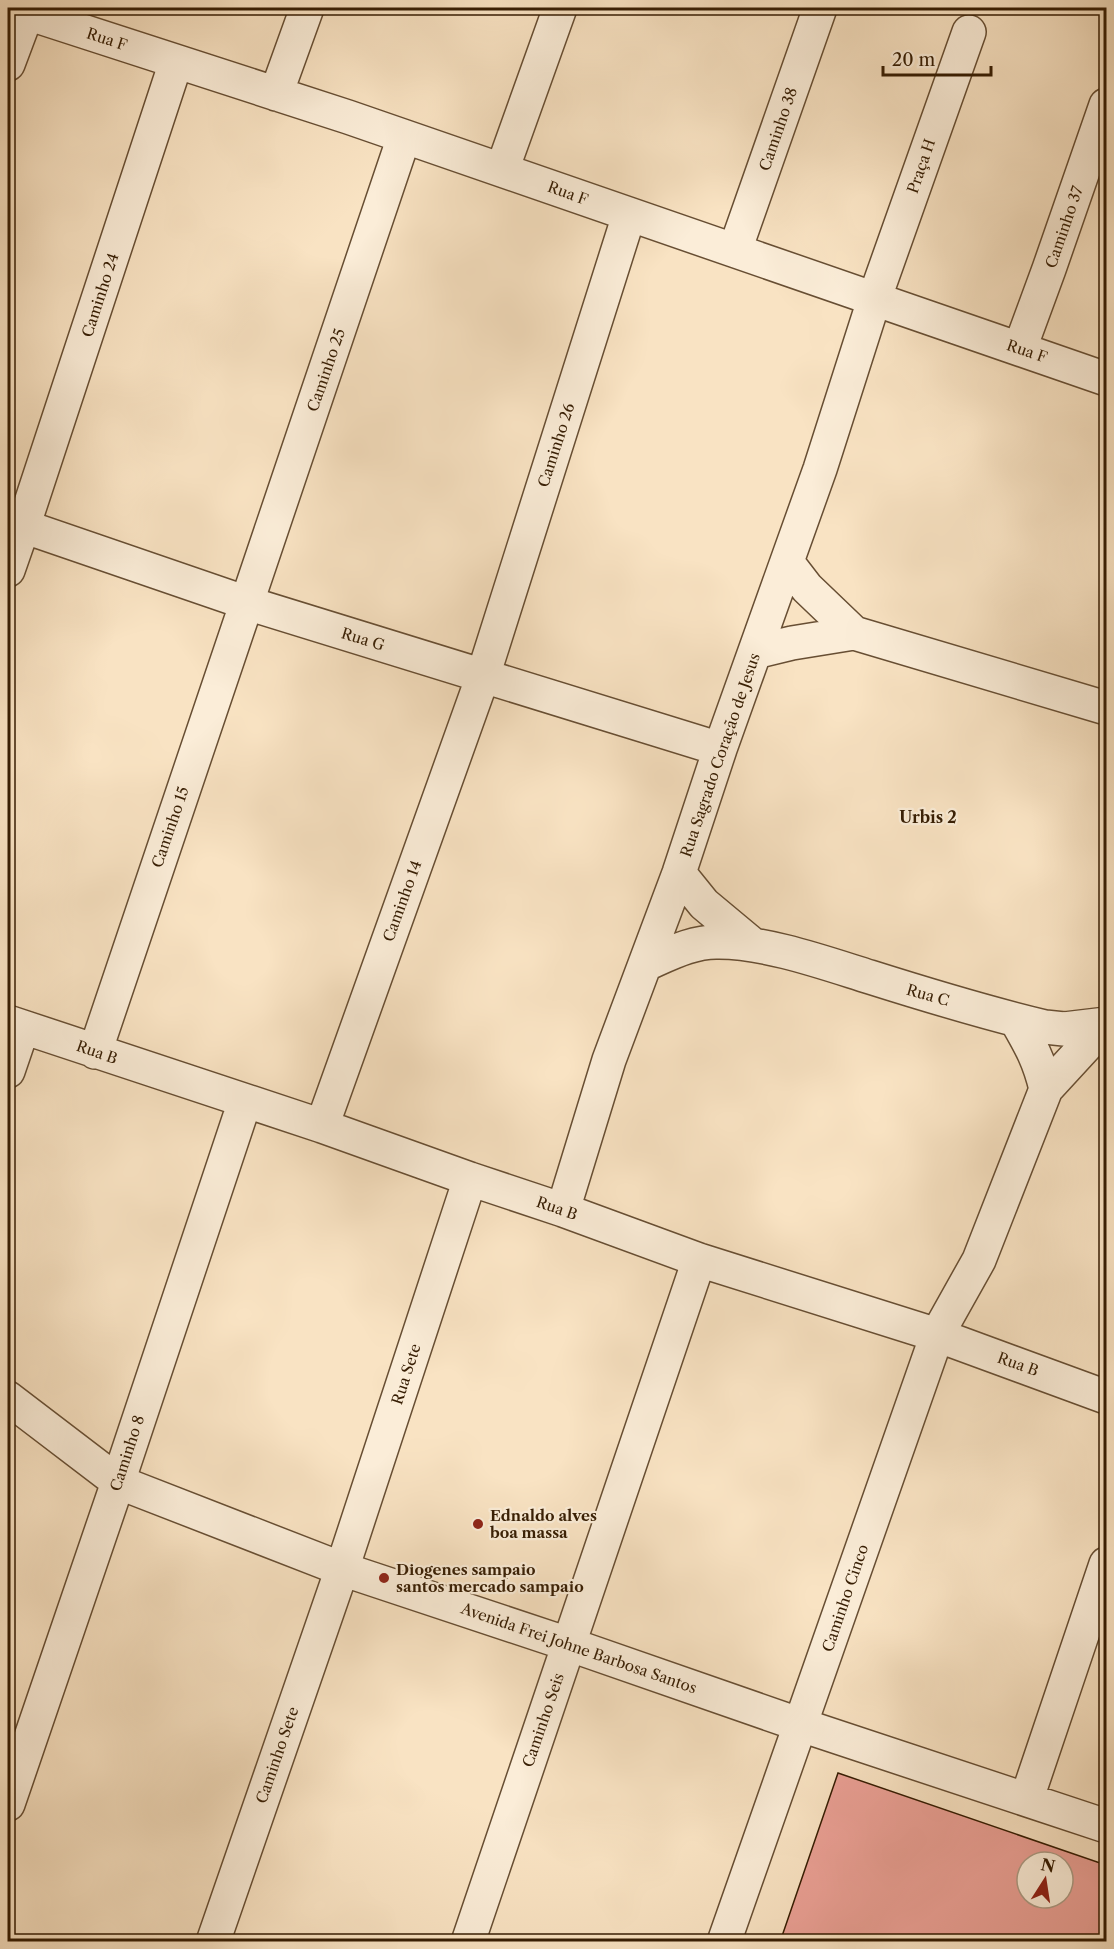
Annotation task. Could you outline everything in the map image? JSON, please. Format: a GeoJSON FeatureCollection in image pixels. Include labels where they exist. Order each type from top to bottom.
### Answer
{"type":"FeatureCollection","features":[{"type":"Feature","properties":{"kind":"street"},"geometry":{"type":"LineString","coordinates":[[276,94],[307,8]]}},
{"type":"Feature","properties":{"kind":"street"},"geometry":{"type":"LineString","coordinates":[[502,170],[560,8]]}},
{"type":"Feature","properties":{"kind":"street","name":"Caminho 38"},"geometry":{"type":"LineString","coordinates":[[735,250],[820,8]]}},
{"type":"Feature","properties":{"kind":"street"},"geometry":{"type":"LineString","coordinates":[[8,64],[28,10]]}},
{"type":"Feature","properties":{"kind":"street","name":"Rua F"},"geometry":{"type":"LineString","coordinates":[[28,10],[176,62],[502,170],[1107,380]]}},
{"type":"Feature","properties":{"kind":"street","name":"Praça H"},"geometry":{"type":"LineString","coordinates":[[874,300],[969,32]]}},
{"type":"Feature","properties":{"kind":"street","name":"Caminho 24"},"geometry":{"type":"LineString","coordinates":[[8,570],[15,524],[176,62]]}},
{"type":"Feature","properties":{"kind":"street","name":"Caminho 37"},"geometry":{"type":"LineString","coordinates":[[1020,348],[1107,105]]}},
{"type":"Feature","properties":{"kind":"street","name":"Caminho 25"},"geometry":{"type":"LineString","coordinates":[[247,603],[404,137]]}},
{"type":"Feature","properties":{"kind":"street","name":"Caminho 26"},"geometry":{"type":"LineString","coordinates":[[483,675],[629,215]]}},
{"type":"Feature","properties":{"kind":"street","name":"Rua Sagrado Coração de Jesus"},"geometry":{"type":"LineString","coordinates":[[563,1210],[609,1060],[679,873],[720,749],[820,469],[874,300]]}},
{"type":"Feature","properties":{"kind":"street","name":"Rua G"},"geometry":{"type":"LineString","coordinates":[[15,524],[247,603],[720,749]]}},
{"type":"Feature","properties":{"kind":"street"},"geometry":{"type":"LineString","coordinates":[[787,562],[807,588],[854,633]]}},
{"type":"Feature","properties":{"kind":"street","name":"Caminho 15"},"geometry":{"type":"LineString","coordinates":[[95,1052],[247,603]]}},
{"type":"Feature","properties":{"kind":"street"},"geometry":{"type":"LineString","coordinates":[[755,652],[792,643],[854,633],[1107,708]]}},
{"type":"Feature","properties":{"kind":"street","name":"Caminho 14"},"geometry":{"type":"LineString","coordinates":[[322,1126],[483,675]]}},
{"type":"Feature","properties":{"kind":"street","name":"Rua C"},"geometry":{"type":"LineString","coordinates":[[679,873],[704,904],[752,944]]}},
{"type":"Feature","properties":{"kind":"street","name":"Rua C"},"geometry":{"type":"LineString","coordinates":[[646,964],[696,944],[718,942],[752,944],[1016,1020],[1064,1029],[1106,1025]]}},
{"type":"Feature","properties":{"kind":"street"},"geometry":{"type":"LineString","coordinates":[[1016,1020],[1035,1052],[1046,1089]]}},
{"type":"Feature","properties":{"kind":"street"},"geometry":{"type":"LineString","coordinates":[[8,1071],[15,1024]]}},
{"type":"Feature","properties":{"kind":"street","name":"Rua B"},"geometry":{"type":"LineString","coordinates":[[15,1024],[322,1126],[699,1260],[937,1335],[1107,1397]]}},
{"type":"Feature","properties":{"kind":"street","name":"Caminho Cinco"},"geometry":{"type":"LineString","coordinates":[[724,1941],[937,1335],[979,1260],[1046,1089],[1106,1025]]}},
{"type":"Feature","properties":{"kind":"street","name":"Caminho 8"},"geometry":{"type":"LineString","coordinates":[[8,1804],[245,1101]]}},
{"type":"Feature","properties":{"kind":"street","name":"Rua Sete"},"geometry":{"type":"LineString","coordinates":[[342,1569],[470,1179]]}},
{"type":"Feature","properties":{"kind":"street","name":"Caminho Seis"},"geometry":{"type":"LineString","coordinates":[[468,1941],[699,1260]]}},
{"type":"Feature","properties":{"kind":"street","name":"Caminho Cinco"},"geometry":{"type":"LineString","coordinates":[[968,1346],[979,1260]]}},
{"type":"Feature","properties":{"kind":"street","name":"Avenida Frei Johne Barbosa Santos"},"geometry":{"type":"LineString","coordinates":[[8,1398],[118,1482],[342,1569],[1107,1826]]}},
{"type":"Feature","properties":{"kind":"street"},"geometry":{"type":"LineString","coordinates":[[1027,1798],[1107,1564]]}},
{"type":"Feature","properties":{"kind":"street","name":"Caminho Sete"},"geometry":{"type":"LineString","coordinates":[[213,1941],[342,1569]]}},
{"type":"Feature","properties":{"kind":"building"},"geometry":{"type":"Polygon","coordinates":[[[838,1773],[1062,1850],[1015,1850],[1015,1910],[1075,1910],[1075,1854],[1106,1865],[1106,1942],[780,1942],[838,1773]]]}},
{"type":"Feature","properties":{"kind":"place","name":"Ednaldo alves boa massa"},"geometry":{"type":"Point","coordinates":[478,1524]}},
{"type":"Feature","properties":{"kind":"place","name":"Diogenes sampaio santos mercado sampaio"},"geometry":{"type":"Point","coordinates":[384,1578]}},
{"type":"Feature","properties":{"kind":"district","name":"Urbis 2"},"geometry":{"type":"Point","coordinates":[928,817]}}]}
